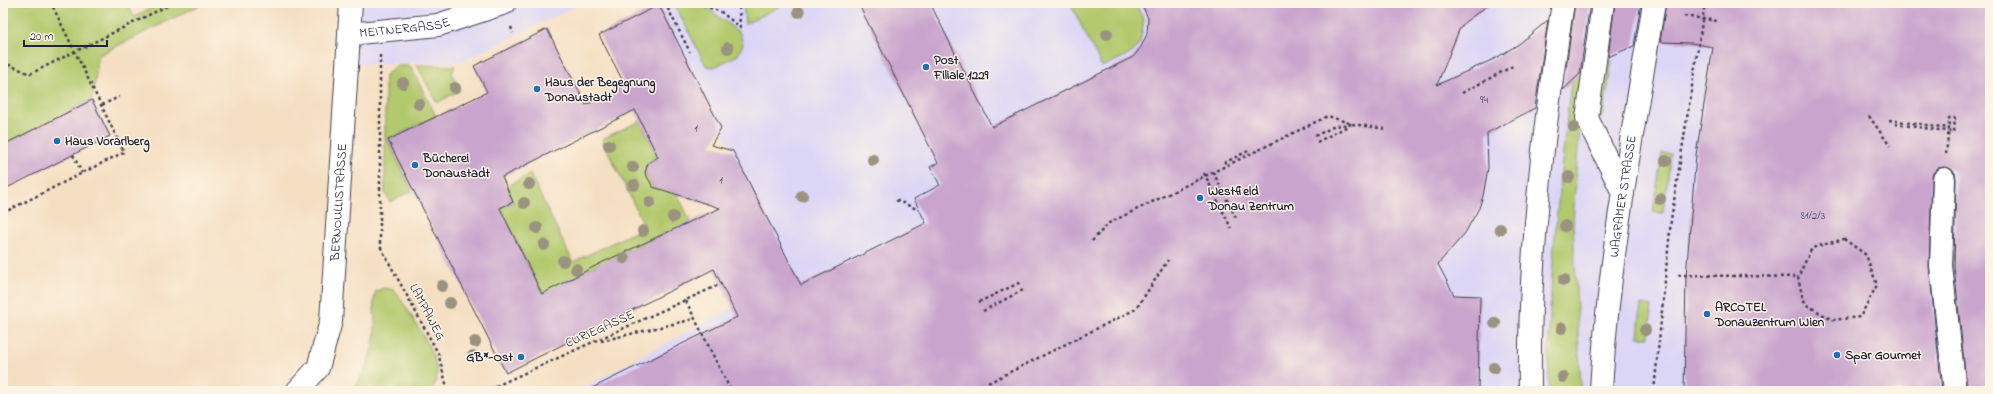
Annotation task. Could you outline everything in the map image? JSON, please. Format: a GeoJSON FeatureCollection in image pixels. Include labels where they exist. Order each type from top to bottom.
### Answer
{"type":"FeatureCollection","features":[{"type":"Feature","properties":{"kind":"main road","name":"BERNOULLISTRASSE"},"geometry":{"type":"LineString","coordinates":[[297,391],[318,368],[331,321],[351,3]]}},
{"type":"Feature","properties":{"kind":"main road","name":"MEITNERGASSE"},"geometry":{"type":"LineString","coordinates":[[350,34],[438,25],[505,3]]}},
{"type":"Feature","properties":{"kind":"main road"},"geometry":{"type":"LineString","coordinates":[[1530,391],[1532,296],[1541,168],[1551,81],[1563,3]]}},
{"type":"Feature","properties":{"kind":"main road"},"geometry":{"type":"LineString","coordinates":[[1603,3],[1587,118],[1623,193]]}},
{"type":"Feature","properties":{"kind":"main road","name":"WAGRAMER STRASSE"},"geometry":{"type":"LineString","coordinates":[[1601,391],[1606,326],[1623,193],[1654,3]]}},
{"type":"Feature","properties":{"kind":"main road"},"geometry":{"type":"LineString","coordinates":[[1944,178],[1934,266],[1955,391]]}},
{"type":"Feature","properties":{"kind":"path"},"geometry":{"type":"LineString","coordinates":[[3,205],[5,212],[124,152],[51,3]]}},
{"type":"Feature","properties":{"kind":"path"},"geometry":{"type":"LineString","coordinates":[[3,69],[10,65],[30,74],[173,3]]}},
{"type":"Feature","properties":{"kind":"path"},"geometry":{"type":"LineString","coordinates":[[665,3],[690,52]]}},
{"type":"Feature","properties":{"kind":"path"},"geometry":{"type":"LineString","coordinates":[[698,3],[721,12],[740,27],[739,3]]}},
{"type":"Feature","properties":{"kind":"path"},"geometry":{"type":"LineString","coordinates":[[1654,391],[1671,220],[1706,3]]}},
{"type":"Feature","properties":{"kind":"path"},"geometry":{"type":"LineString","coordinates":[[1684,16],[1717,21]]}},
{"type":"Feature","properties":{"kind":"path","name":"LAMPAWEG"},"geometry":{"type":"LineString","coordinates":[[380,54],[380,246],[438,353],[448,391]]}},
{"type":"Feature","properties":{"kind":"path"},"geometry":{"type":"LineString","coordinates":[[1462,93],[1513,66]]}},
{"type":"Feature","properties":{"kind":"path"},"geometry":{"type":"LineString","coordinates":[[102,105],[119,97]]}},
{"type":"Feature","properties":{"kind":"path"},"geometry":{"type":"LineString","coordinates":[[1092,241],[1109,223],[1328,116],[1352,124],[1386,129]]}},
{"type":"Feature","properties":{"kind":"path"},"geometry":{"type":"LineString","coordinates":[[1869,116],[1890,146]]}},
{"type":"Feature","properties":{"kind":"path"},"geometry":{"type":"LineString","coordinates":[[1895,124],[1954,132],[1955,118],[1949,118],[1949,128],[1944,178]]}},
{"type":"Feature","properties":{"kind":"path"},"geometry":{"type":"LineString","coordinates":[[1889,120],[1949,128]]}},
{"type":"Feature","properties":{"kind":"path"},"geometry":{"type":"LineString","coordinates":[[1315,136],[1335,126],[1352,124]]}},
{"type":"Feature","properties":{"kind":"path"},"geometry":{"type":"LineString","coordinates":[[1317,142],[1352,124]]}},
{"type":"Feature","properties":{"kind":"path"},"geometry":{"type":"LineString","coordinates":[[1224,163],[1248,151]]}},
{"type":"Feature","properties":{"kind":"path"},"geometry":{"type":"LineString","coordinates":[[73,155],[82,173]]}},
{"type":"Feature","properties":{"kind":"path"},"geometry":{"type":"LineString","coordinates":[[1213,172],[1237,220]]}},
{"type":"Feature","properties":{"kind":"path"},"geometry":{"type":"LineString","coordinates":[[1204,173],[1231,228]]}},
{"type":"Feature","properties":{"kind":"path"},"geometry":{"type":"LineString","coordinates":[[896,200],[920,210]]}},
{"type":"Feature","properties":{"kind":"path"},"geometry":{"type":"LineString","coordinates":[[1844,239],[1866,255],[1877,285],[1860,317],[1832,320],[1807,305],[1803,299],[1798,277],[1812,248],[1844,239]]}},
{"type":"Feature","properties":{"kind":"path"},"geometry":{"type":"LineString","coordinates":[[972,391],[1136,310],[1168,260]]}},
{"type":"Feature","properties":{"kind":"path"},"geometry":{"type":"LineString","coordinates":[[1678,276],[1798,277]]}},
{"type":"Feature","properties":{"kind":"path"},"geometry":{"type":"LineString","coordinates":[[979,302],[1021,282]]}},
{"type":"Feature","properties":{"kind":"path","name":"CURIEGASSE"},"geometry":{"type":"LineString","coordinates":[[485,391],[594,343],[721,284]]}},
{"type":"Feature","properties":{"kind":"path"},"geometry":{"type":"LineString","coordinates":[[983,311],[1025,289]]}},
{"type":"Feature","properties":{"kind":"path"},"geometry":{"type":"LineString","coordinates":[[686,301],[731,391]]}},
{"type":"Feature","properties":{"kind":"path"},"geometry":{"type":"LineString","coordinates":[[594,343],[694,318]]}},
{"type":"Feature","properties":{"kind":"shaded area"},"geometry":{"type":"Polygon","coordinates":[[[352,3],[583,3],[460,62],[351,64],[352,3]]]}},
{"type":"Feature","properties":{"kind":"shaded area"},"geometry":{"type":"Polygon","coordinates":[[[658,3],[1990,3],[1990,391],[576,391],[795,275],[658,3]]]}},
{"type":"Feature","properties":{"kind":"green space"},"geometry":{"type":"Polygon","coordinates":[[[3,3],[127,3],[134,17],[161,3],[204,3],[99,55],[92,100],[3,145],[3,3]]]}},
{"type":"Feature","properties":{"kind":"green space"},"geometry":{"type":"Polygon","coordinates":[[[674,3],[695,3],[709,9],[740,33],[743,44],[738,55],[714,67],[706,66],[674,3]]]}},
{"type":"Feature","properties":{"kind":"green space"},"geometry":{"type":"Polygon","coordinates":[[[743,3],[787,3],[745,24],[743,3]]]}},
{"type":"Feature","properties":{"kind":"green space"},"geometry":{"type":"Polygon","coordinates":[[[1070,3],[1135,3],[1144,20],[1140,43],[1132,53],[1102,67],[1070,3]]]}},
{"type":"Feature","properties":{"kind":"green space"},"geometry":{"type":"Polygon","coordinates":[[[1602,60],[1612,61],[1603,115],[1597,118],[1602,60]]]}},
{"type":"Feature","properties":{"kind":"green space"},"geometry":{"type":"Polygon","coordinates":[[[1573,64],[1585,66],[1573,225],[1581,391],[1549,391],[1550,309],[1556,227],[1573,64]]]}},
{"type":"Feature","properties":{"kind":"green space"},"geometry":{"type":"Polygon","coordinates":[[[417,65],[455,66],[452,74],[460,90],[437,103],[417,65]]]}},
{"type":"Feature","properties":{"kind":"green space"},"geometry":{"type":"Polygon","coordinates":[[[397,66],[410,66],[436,116],[388,140],[412,191],[390,202],[385,193],[385,76],[397,66]]]}},
{"type":"Feature","properties":{"kind":"green space"},"geometry":{"type":"Polygon","coordinates":[[[640,121],[658,157],[648,163],[645,173],[653,187],[662,189],[672,184],[696,232],[672,243],[665,233],[626,251],[630,260],[605,273],[600,263],[565,282],[549,307],[500,208],[513,202],[506,187],[530,174],[573,262],[645,227],[602,139],[640,121]]]}},
{"type":"Feature","properties":{"kind":"green space"},"geometry":{"type":"Polygon","coordinates":[[[1662,153],[1671,154],[1663,213],[1653,212],[1662,153]]]}},
{"type":"Feature","properties":{"kind":"green space"},"geometry":{"type":"Polygon","coordinates":[[[384,288],[395,290],[427,343],[436,365],[437,374],[431,391],[354,391],[365,370],[372,348],[375,332],[374,306],[376,291],[384,288]]]}},
{"type":"Feature","properties":{"kind":"green space"},"geometry":{"type":"Polygon","coordinates":[[[1641,304],[1652,306],[1649,337],[1638,337],[1641,304]]]}},
{"type":"Feature","properties":{"kind":"building","name":"Westfield Donau Zentrum"},"geometry":{"type":"Polygon","coordinates":[[[858,3],[930,3],[992,127],[1133,57],[1141,47],[1147,34],[1148,18],[1141,3],[1491,3],[1465,22],[1459,30],[1437,85],[1496,58],[1519,44],[1548,20],[1535,108],[1487,133],[1488,168],[1483,196],[1479,208],[1465,233],[1438,264],[1454,295],[1480,296],[1478,391],[586,391],[737,317],[714,269],[506,373],[388,140],[487,92],[474,66],[547,29],[586,105],[625,85],[599,35],[659,5],[721,128],[711,145],[733,151],[801,285],[926,223],[914,199],[940,185],[930,167],[938,163],[858,3]],[[635,110],[502,177],[513,202],[500,208],[542,294],[601,263],[720,208],[653,187],[645,173],[648,163],[658,157],[635,110]]]}},
{"type":"Feature","properties":{"kind":"building"},"geometry":{"type":"Polygon","coordinates":[[[1575,3],[1590,3],[1580,74],[1563,90],[1575,3]]]}},
{"type":"Feature","properties":{"kind":"building"},"geometry":{"type":"Polygon","coordinates":[[[1615,3],[1641,3],[1634,46],[1608,57],[1615,3]]]}},
{"type":"Feature","properties":{"kind":"building"},"geometry":{"type":"Polygon","coordinates":[[[1666,3],[1990,3],[1990,391],[1967,391],[1954,266],[1956,179],[1955,173],[1951,169],[1944,167],[1938,168],[1933,173],[1932,178],[1929,266],[1942,391],[1684,391],[1686,276],[1696,155],[1713,47],[1691,43],[1660,42],[1666,3]]]}},
{"type":"Feature","properties":{"kind":"building","name":"Haus Vorarlberg"},"geometry":{"type":"Polygon","coordinates":[[[92,100],[110,136],[3,190],[3,145],[92,100]]]}},
{"type":"Feature","properties":{"kind":"place","name":"Post Filiale 1229"},"geometry":{"type":"Point","coordinates":[926,67]}},
{"type":"Feature","properties":{"kind":"place","name":"Haus der Begegnung Donaustadt"},"geometry":{"type":"Point","coordinates":[537,89]}},
{"type":"Feature","properties":{"kind":"place","name":"Haus Vorarlberg"},"geometry":{"type":"Point","coordinates":[57,141]}},
{"type":"Feature","properties":{"kind":"place","name":"Bücherei Donaustadt"},"geometry":{"type":"Point","coordinates":[415,165]}},
{"type":"Feature","properties":{"kind":"place","name":"Westfield Donau Zentrum"},"geometry":{"type":"Point","coordinates":[1200,198]}},
{"type":"Feature","properties":{"kind":"place","name":"ARCOTEL Donauzentrum Wien"},"geometry":{"type":"Point","coordinates":[1707,314]}},
{"type":"Feature","properties":{"kind":"place","name":"Spar Gourmet"},"geometry":{"type":"Point","coordinates":[1837,355]}},
{"type":"Feature","properties":{"kind":"place","name":"GB*-Ost"},"geometry":{"type":"Point","coordinates":[521,357]}}]}
